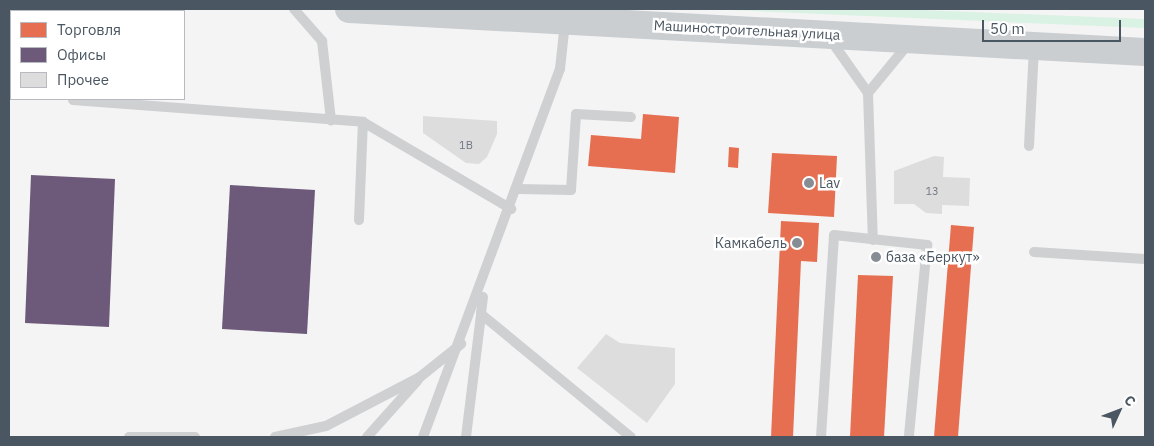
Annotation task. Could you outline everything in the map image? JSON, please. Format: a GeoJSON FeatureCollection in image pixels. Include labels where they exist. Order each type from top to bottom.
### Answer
{"type":"FeatureCollection","features":[{"type":"Feature","properties":{"kind":"main road","name":"Машиностроительная улица"},"geometry":{"type":"LineString","coordinates":[[349,9],[1145,52]]}},
{"type":"Feature","properties":{"kind":"lane"},"geometry":{"type":"LineString","coordinates":[[294,9],[322,41],[331,120]]}},
{"type":"Feature","properties":{"kind":"lane"},"geometry":{"type":"LineString","coordinates":[[423,437],[462,343],[560,69],[565,20]]}},
{"type":"Feature","properties":{"kind":"lane"},"geometry":{"type":"LineString","coordinates":[[825,34],[868,93],[873,240]]}},
{"type":"Feature","properties":{"kind":"lane"},"geometry":{"type":"LineString","coordinates":[[868,93],[913,39]]}},
{"type":"Feature","properties":{"kind":"lane"},"geometry":{"type":"LineString","coordinates":[[1029,146],[1034,46]]}},
{"type":"Feature","properties":{"kind":"lane"},"geometry":{"type":"LineString","coordinates":[[73,100],[363,122],[510,209]]}},
{"type":"Feature","properties":{"kind":"lane"},"geometry":{"type":"LineString","coordinates":[[518,189],[571,190],[576,114],[631,117]]}},
{"type":"Feature","properties":{"kind":"lane"},"geometry":{"type":"LineString","coordinates":[[359,220],[363,122]]}},
{"type":"Feature","properties":{"kind":"lane"},"geometry":{"type":"LineString","coordinates":[[821,437],[834,235],[927,245],[909,437]]}},
{"type":"Feature","properties":{"kind":"lane"},"geometry":{"type":"LineString","coordinates":[[1034,252],[1145,259]]}},
{"type":"Feature","properties":{"kind":"lane"},"geometry":{"type":"LineString","coordinates":[[466,437],[485,281]]}},
{"type":"Feature","properties":{"kind":"lane"},"geometry":{"type":"LineString","coordinates":[[481,314],[631,437]]}},
{"type":"Feature","properties":{"kind":"lane"},"geometry":{"type":"LineString","coordinates":[[367,437],[420,377],[462,343]]}},
{"type":"Feature","properties":{"kind":"lane"},"geometry":{"type":"LineString","coordinates":[[275,437],[326,426],[420,377]]}},
{"type":"Feature","properties":{"kind":"lane"},"geometry":{"type":"LineString","coordinates":[[130,437],[195,437]]}},
{"type":"Feature","properties":{"kind":"green space"},"geometry":{"type":"Polygon","coordinates":[[[705,9],[896,9],[1145,19],[1145,28],[705,9]]]}},
{"type":"Feature","properties":{"kind":"building: Торговля"},"geometry":{"type":"Polygon","coordinates":[[[643,114],[679,117],[675,173],[588,166],[591,135],[641,139],[643,114]]]}},
{"type":"Feature","properties":{"kind":"building: Торговля"},"geometry":{"type":"Polygon","coordinates":[[[729,147],[739,148],[738,168],[728,167],[729,147]]]}},
{"type":"Feature","properties":{"kind":"building: Торговля"},"geometry":{"type":"Polygon","coordinates":[[[772,153],[837,156],[834,217],[768,213],[772,153]]]}},
{"type":"Feature","properties":{"kind":"building: Торговля"},"geometry":{"type":"Polygon","coordinates":[[[781,221],[819,223],[817,262],[801,261],[793,437],[771,437],[781,221]]]}},
{"type":"Feature","properties":{"kind":"building: Торговля"},"geometry":{"type":"Polygon","coordinates":[[[951,225],[974,227],[958,437],[934,437],[951,225]]]}},
{"type":"Feature","properties":{"kind":"building: Торговля"},"geometry":{"type":"Polygon","coordinates":[[[858,275],[893,276],[884,437],[850,437],[858,275]]]}},
{"type":"Feature","properties":{"kind":"building: Офисы"},"geometry":{"type":"Polygon","coordinates":[[[31,175],[115,179],[109,327],[25,323],[31,175]]]}},
{"type":"Feature","properties":{"kind":"building: Офисы"},"geometry":{"type":"Polygon","coordinates":[[[230,185],[315,190],[307,334],[222,329],[230,185]]]}},
{"type":"Feature","properties":{"kind":"building: Прочее"},"geometry":{"type":"Polygon","coordinates":[[[423,116],[497,121],[497,134],[487,157],[479,164],[466,163],[423,133],[423,116]]]}},
{"type":"Feature","properties":{"kind":"building: Прочее"},"geometry":{"type":"Polygon","coordinates":[[[934,156],[944,157],[943,177],[970,178],[969,206],[942,205],[942,214],[926,213],[914,204],[894,204],[894,171],[934,156]]]}},
{"type":"Feature","properties":{"kind":"building: Прочее"},"geometry":{"type":"Polygon","coordinates":[[[606,334],[620,343],[675,348],[675,384],[647,423],[577,368],[606,334]]]}},
{"type":"Feature","properties":{"kind":"place","name":"Lav"},"geometry":{"type":"Point","coordinates":[809,183]}},
{"type":"Feature","properties":{"kind":"place","name":"Камкабель"},"geometry":{"type":"Point","coordinates":[797,243]}},
{"type":"Feature","properties":{"kind":"place","name":"база «Беркут»"},"geometry":{"type":"Point","coordinates":[876,257]}}]}
